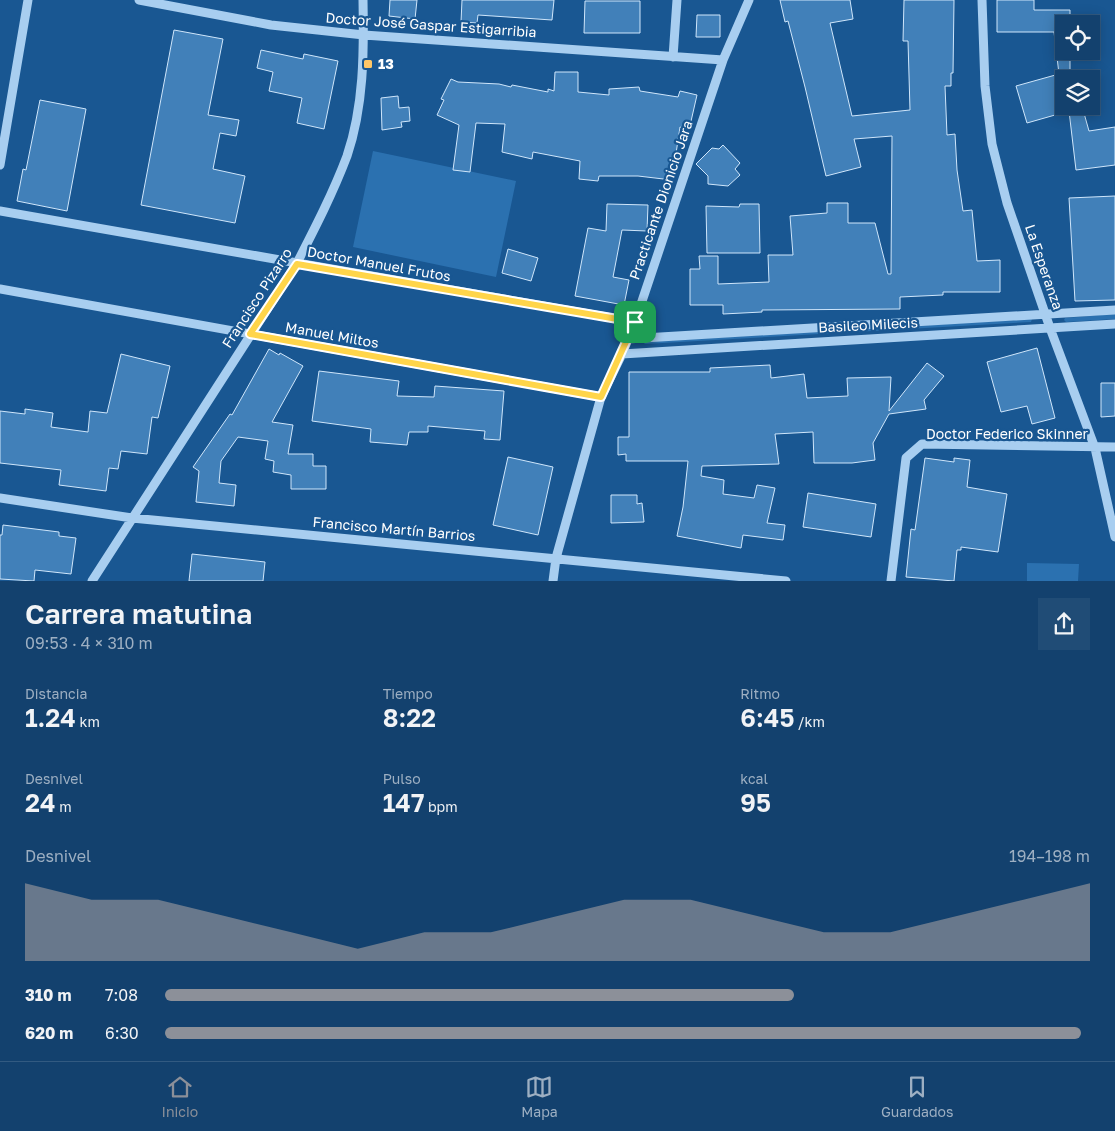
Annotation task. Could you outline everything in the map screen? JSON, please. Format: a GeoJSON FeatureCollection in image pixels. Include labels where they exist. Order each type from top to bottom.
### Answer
{"type":"FeatureCollection","features":[{"type":"Feature","properties":{"kind":"street"},"geometry":{"type":"LineString","coordinates":[[0,165],[28,0]]}},
{"type":"Feature","properties":{"kind":"street","name":"Doctor José Gaspar Estigarribia"},"geometry":{"type":"LineString","coordinates":[[140,0],[271,25],[364,35],[723,60]]}},
{"type":"Feature","properties":{"kind":"street","name":"Francisco Pizarro"},"geometry":{"type":"LineString","coordinates":[[92,581],[297,264],[326,208],[347,154],[358,109],[363,67],[363,0]]}},
{"type":"Feature","properties":{"kind":"street"},"geometry":{"type":"LineString","coordinates":[[673,57],[677,0]]}},
{"type":"Feature","properties":{"kind":"street","name":"Practicante Dionicio Jara"},"geometry":{"type":"LineString","coordinates":[[553,581],[556,558],[601,397],[635,322],[723,60],[749,0]]}},
{"type":"Feature","properties":{"kind":"street","name":"La Esperanza"},"geometry":{"type":"LineString","coordinates":[[982,0],[985,86],[992,144],[1007,203],[1050,328],[1095,448],[1115,537]]}},
{"type":"Feature","properties":{"kind":"street","name":"Doctor Manuel Frutos"},"geometry":{"type":"LineString","coordinates":[[0,211],[635,322]]}},
{"type":"Feature","properties":{"kind":"street","name":"Manuel Miltos"},"geometry":{"type":"LineString","coordinates":[[0,289],[601,397]]}},
{"type":"Feature","properties":{"kind":"street"},"geometry":{"type":"LineString","coordinates":[[627,339],[1115,310]]}},
{"type":"Feature","properties":{"kind":"street","name":"Basileo Milecis"},"geometry":{"type":"LineString","coordinates":[[622,354],[1115,324]]}},
{"type":"Feature","properties":{"kind":"street","name":"Doctor Federico Skinner"},"geometry":{"type":"LineString","coordinates":[[891,581],[906,458],[922,444],[1115,448]]}},
{"type":"Feature","properties":{"kind":"street","name":"Francisco Martín Barrios"},"geometry":{"type":"LineString","coordinates":[[0,498],[132,518],[786,581]]}},
{"type":"Feature","properties":{"kind":"shaded area"},"geometry":{"type":"Polygon","coordinates":[[[373,151],[516,181],[496,277],[353,247],[373,151]]]}},
{"type":"Feature","properties":{"kind":"shaded area"},"geometry":{"type":"Polygon","coordinates":[[[1115,314],[1115,319],[1066,322],[1064,320],[1065,318],[1115,314]]]}},
{"type":"Feature","properties":{"kind":"shaded area"},"geometry":{"type":"Polygon","coordinates":[[[1032,319],[1031,322],[645,344],[643,342],[1032,319]]]}},
{"type":"Feature","properties":{"kind":"shaded area"},"geometry":{"type":"Polygon","coordinates":[[[1027,563],[1079,564],[1078,581],[1027,581],[1027,563]]]}},
{"type":"Feature","properties":{"kind":"building"},"geometry":{"type":"Polygon","coordinates":[[[390,0],[417,0],[415,19],[389,16],[390,0]]]}},
{"type":"Feature","properties":{"kind":"building"},"geometry":{"type":"Polygon","coordinates":[[[462,0],[554,0],[552,20],[478,15],[477,23],[461,22],[462,0]]]}},
{"type":"Feature","properties":{"kind":"building"},"geometry":{"type":"Polygon","coordinates":[[[780,0],[850,0],[853,19],[830,23],[852,116],[910,110],[908,41],[903,41],[904,0],[954,0],[953,73],[951,73],[951,86],[945,86],[947,135],[955,134],[957,170],[963,211],[972,210],[977,261],[1000,260],[1000,292],[943,292],[943,295],[900,297],[900,309],[762,310],[762,312],[723,314],[723,305],[690,305],[690,269],[700,269],[699,256],[718,256],[718,284],[769,282],[768,255],[793,255],[790,216],[827,213],[827,203],[848,203],[848,223],[875,223],[888,274],[891,274],[892,136],[854,139],[861,167],[826,176],[788,21],[785,22],[780,0]]]}},
{"type":"Feature","properties":{"kind":"building"},"geometry":{"type":"Polygon","coordinates":[[[997,0],[1034,0],[1034,10],[1070,10],[1070,15],[1055,15],[1055,40],[1054,32],[997,32],[997,0]]]}},
{"type":"Feature","properties":{"kind":"building"},"geometry":{"type":"Polygon","coordinates":[[[585,1],[640,1],[640,33],[584,33],[585,1]]]}},
{"type":"Feature","properties":{"kind":"building"},"geometry":{"type":"Polygon","coordinates":[[[697,15],[720,15],[720,37],[696,37],[697,15]]]}},
{"type":"Feature","properties":{"kind":"building"},"geometry":{"type":"Polygon","coordinates":[[[174,30],[223,39],[208,115],[239,120],[236,136],[220,133],[213,169],[245,176],[235,223],[141,205],[174,30]]]}},
{"type":"Feature","properties":{"kind":"building"},"geometry":{"type":"Polygon","coordinates":[[[261,50],[303,59],[304,54],[338,61],[324,129],[297,123],[302,98],[269,91],[273,72],[257,68],[261,50]]]}},
{"type":"Feature","properties":{"kind":"building"},"geometry":{"type":"Polygon","coordinates":[[[1057,60],[1070,60],[1070,70],[1059,70],[1057,60]]]}},
{"type":"Feature","properties":{"kind":"building"},"geometry":{"type":"Polygon","coordinates":[[[555,72],[578,72],[578,92],[609,95],[609,89],[639,87],[640,91],[678,97],[680,91],[697,95],[689,130],[680,127],[672,180],[638,176],[599,176],[598,181],[579,179],[580,161],[533,152],[532,159],[502,152],[505,124],[476,123],[470,172],[453,170],[459,125],[437,115],[444,100],[441,99],[451,79],[458,82],[499,84],[511,87],[512,85],[548,92],[548,89],[554,91],[555,72]]]}},
{"type":"Feature","properties":{"kind":"building"},"geometry":{"type":"Polygon","coordinates":[[[1055,75],[1055,115],[1027,123],[1016,86],[1055,75]]]}},
{"type":"Feature","properties":{"kind":"building"},"geometry":{"type":"Polygon","coordinates":[[[398,96],[399,108],[409,107],[410,121],[401,122],[402,127],[382,130],[381,98],[398,96]]]}},
{"type":"Feature","properties":{"kind":"building"},"geometry":{"type":"Polygon","coordinates":[[[40,100],[86,109],[67,211],[17,201],[23,169],[26,170],[40,100]]]}},
{"type":"Feature","properties":{"kind":"building"},"geometry":{"type":"Polygon","coordinates":[[[1069,115],[1085,115],[1089,131],[1115,127],[1115,165],[1076,170],[1069,115]]]}},
{"type":"Feature","properties":{"kind":"building"},"geometry":{"type":"Polygon","coordinates":[[[723,145],[740,163],[735,169],[740,175],[728,186],[708,184],[708,176],[696,164],[712,148],[719,149],[723,145]]]}},
{"type":"Feature","properties":{"kind":"building"},"geometry":{"type":"Polygon","coordinates":[[[1115,196],[1115,300],[1075,301],[1069,198],[1115,196]]]}},
{"type":"Feature","properties":{"kind":"building"},"geometry":{"type":"Polygon","coordinates":[[[607,204],[648,205],[647,231],[622,230],[613,277],[629,280],[624,305],[575,296],[588,228],[606,231],[607,204]]]}},
{"type":"Feature","properties":{"kind":"building"},"geometry":{"type":"Polygon","coordinates":[[[740,204],[759,204],[760,253],[707,253],[706,206],[739,207],[740,204]]]}},
{"type":"Feature","properties":{"kind":"building"},"geometry":{"type":"Polygon","coordinates":[[[508,249],[538,258],[531,281],[502,273],[508,249]]]}},
{"type":"Feature","properties":{"kind":"building"},"geometry":{"type":"Polygon","coordinates":[[[1037,348],[1055,418],[1032,424],[1027,406],[1001,412],[987,362],[1037,348]]]}},
{"type":"Feature","properties":{"kind":"building"},"geometry":{"type":"Polygon","coordinates":[[[269,349],[303,366],[272,422],[293,425],[288,454],[313,454],[313,466],[326,466],[326,489],[291,489],[291,475],[273,472],[274,461],[265,459],[268,441],[238,437],[221,461],[219,483],[236,485],[234,506],[196,502],[199,471],[193,467],[230,414],[232,415],[269,349]]]}},
{"type":"Feature","properties":{"kind":"building"},"geometry":{"type":"Polygon","coordinates":[[[121,354],[170,366],[158,418],[152,417],[147,454],[121,451],[118,469],[109,468],[106,491],[59,485],[61,470],[0,463],[0,411],[25,414],[25,409],[53,413],[51,427],[88,432],[90,411],[107,413],[121,354]]]}},
{"type":"Feature","properties":{"kind":"building"},"geometry":{"type":"Polygon","coordinates":[[[927,363],[944,376],[924,400],[926,409],[889,414],[873,443],[875,460],[852,463],[814,463],[813,432],[775,434],[779,464],[702,466],[701,476],[724,480],[723,494],[754,498],[757,485],[775,488],[767,523],[785,525],[783,540],[743,535],[741,548],[677,536],[683,507],[688,461],[626,461],[626,454],[618,455],[618,437],[629,437],[629,372],[710,372],[710,368],[770,365],[771,378],[804,374],[807,398],[848,396],[847,378],[891,377],[889,411],[927,363]]]}},
{"type":"Feature","properties":{"kind":"building"},"geometry":{"type":"Polygon","coordinates":[[[319,371],[399,381],[397,396],[434,397],[435,386],[504,391],[500,440],[484,439],[485,431],[428,426],[428,432],[409,432],[407,445],[370,442],[371,429],[312,421],[319,371]]]}},
{"type":"Feature","properties":{"kind":"building"},"geometry":{"type":"Polygon","coordinates":[[[1101,383],[1115,383],[1115,416],[1101,417],[1101,383]]]}},
{"type":"Feature","properties":{"kind":"building"},"geometry":{"type":"Polygon","coordinates":[[[508,457],[553,467],[538,535],[493,525],[508,457]]]}},
{"type":"Feature","properties":{"kind":"building"},"geometry":{"type":"Polygon","coordinates":[[[925,458],[954,462],[954,458],[970,460],[967,487],[1007,494],[998,552],[961,547],[961,550],[957,550],[954,581],[906,577],[911,529],[915,530],[925,458]]]}},
{"type":"Feature","properties":{"kind":"building"},"geometry":{"type":"Polygon","coordinates":[[[808,493],[876,504],[871,537],[803,527],[808,493]]]}},
{"type":"Feature","properties":{"kind":"building"},"geometry":{"type":"Polygon","coordinates":[[[611,495],[637,495],[637,504],[642,503],[644,522],[611,523],[611,495]]]}},
{"type":"Feature","properties":{"kind":"building"},"geometry":{"type":"Polygon","coordinates":[[[3,525],[59,532],[59,536],[76,538],[71,574],[35,570],[34,581],[0,579],[0,535],[2,535],[3,525]]]}},
{"type":"Feature","properties":{"kind":"building"},"geometry":{"type":"Polygon","coordinates":[[[192,554],[265,562],[263,581],[189,581],[192,554]]]}},
{"type":"Feature","properties":{"kind":"place","name":"13"},"geometry":{"type":"Point","coordinates":[368,64]}},
{"type":"Feature","properties":{"kind":"route"},"geometry":{"type":"LineString","coordinates":[[297,264],[635,322],[601,397],[250,334],[297,264]]}}]}
